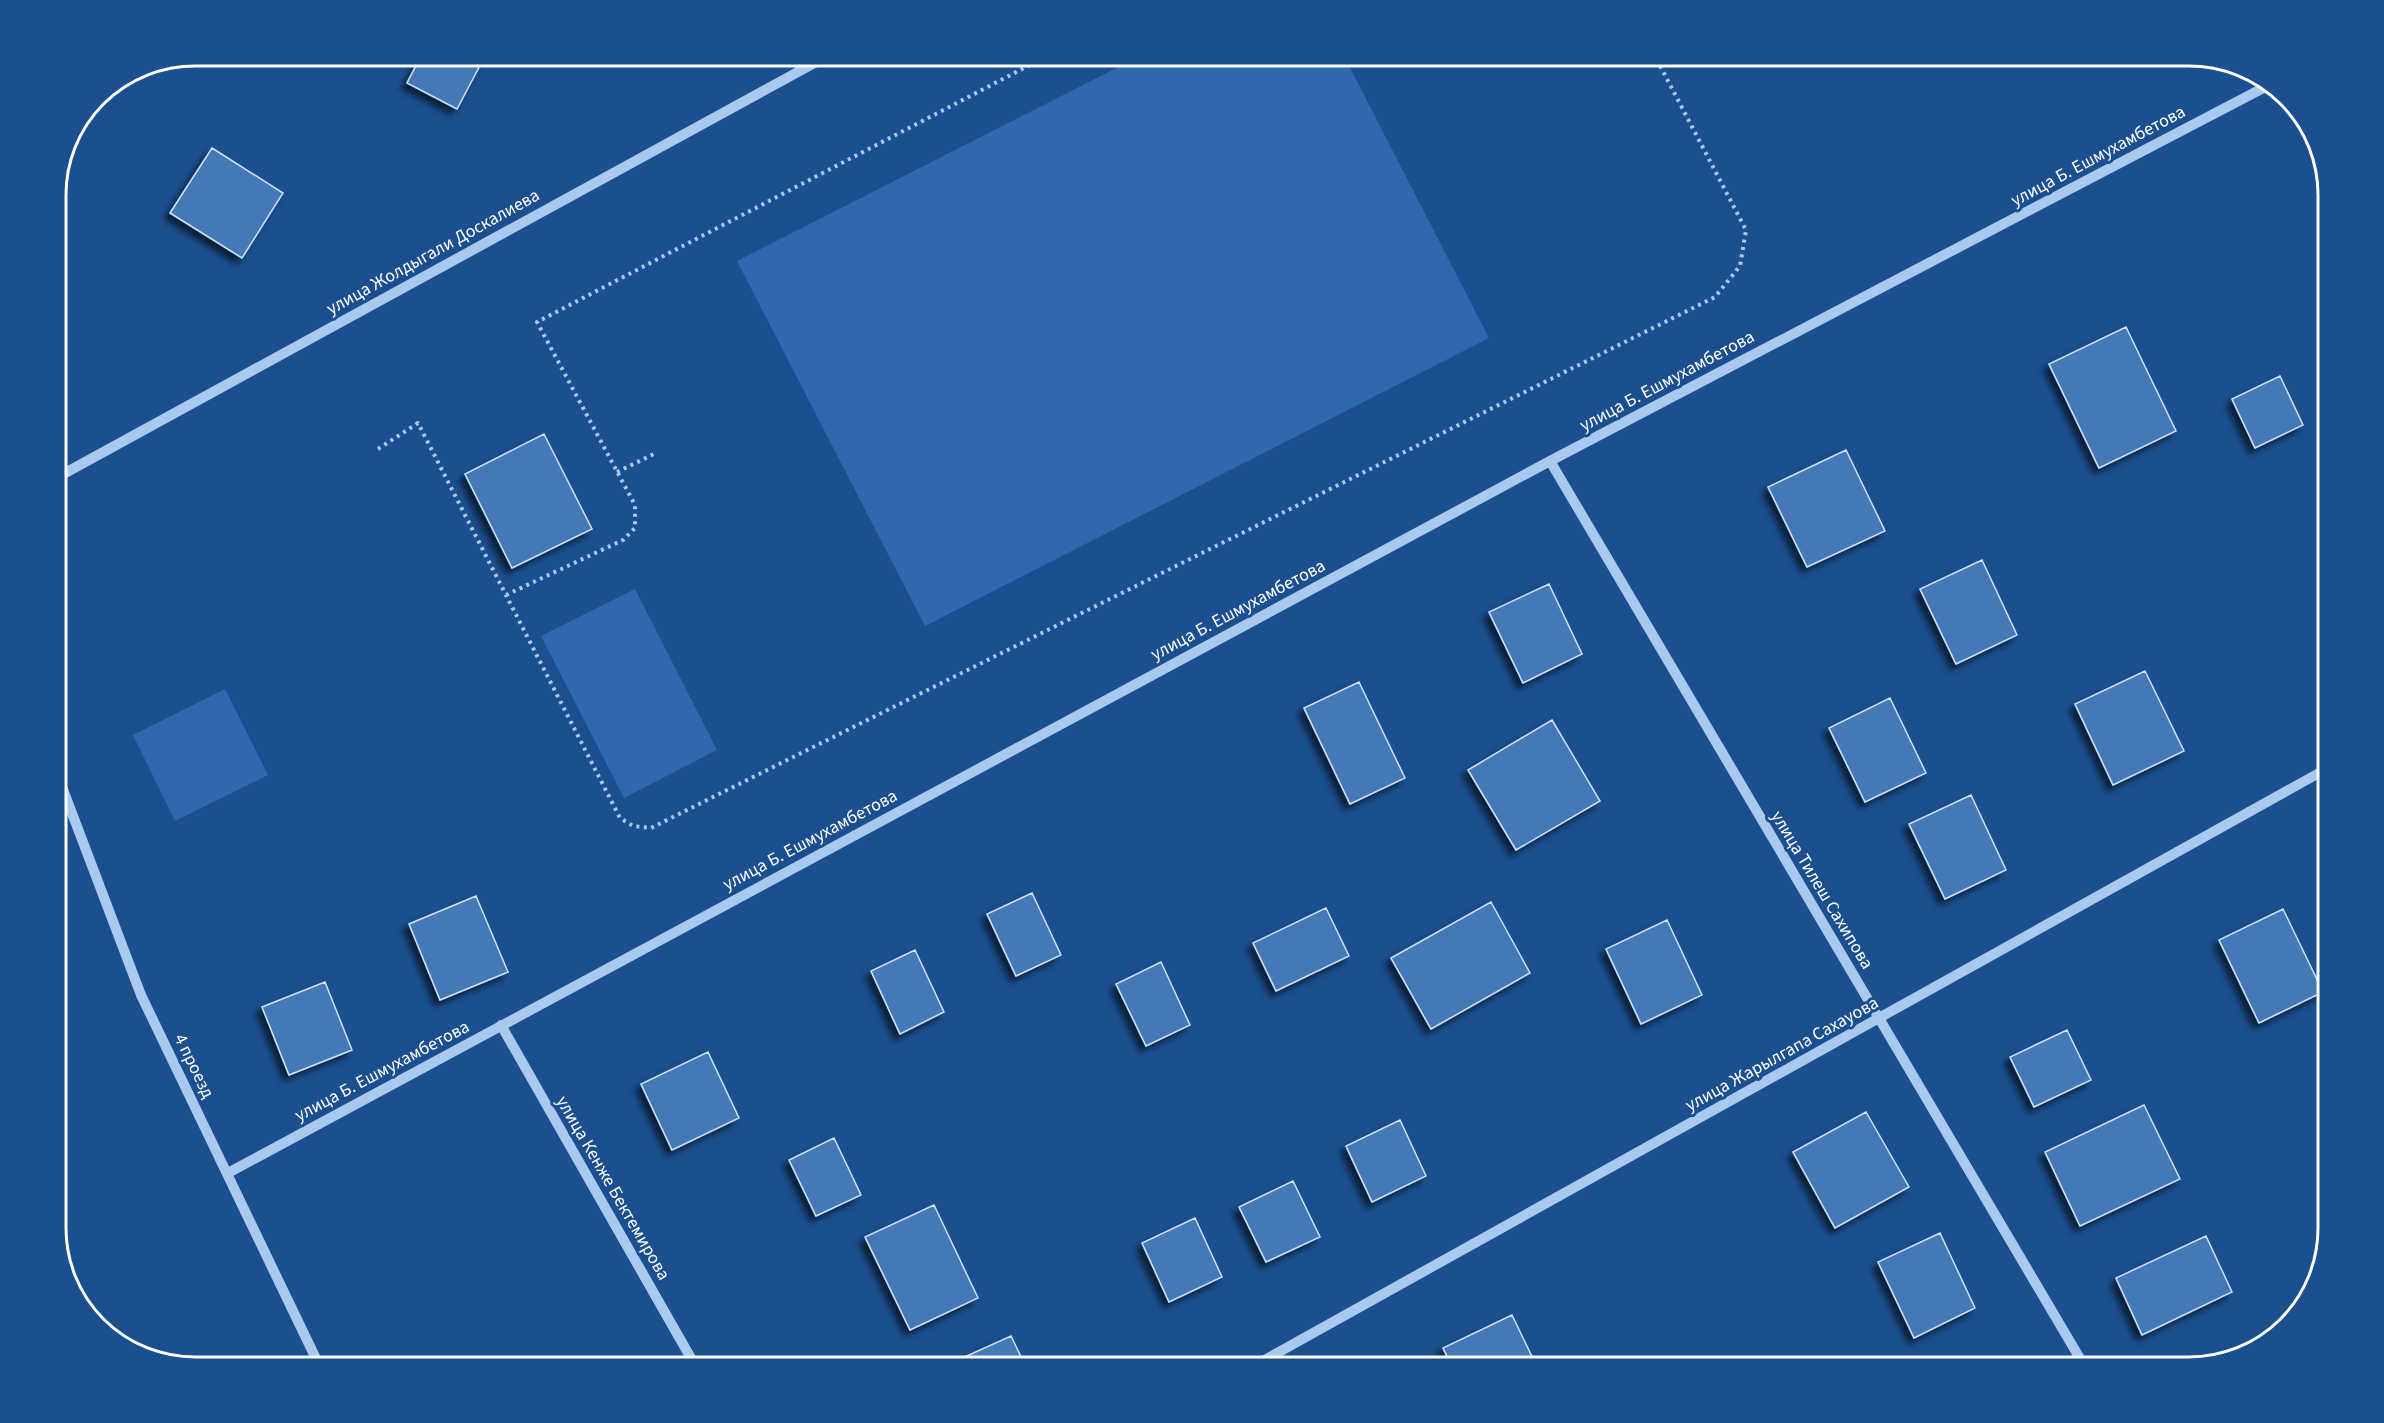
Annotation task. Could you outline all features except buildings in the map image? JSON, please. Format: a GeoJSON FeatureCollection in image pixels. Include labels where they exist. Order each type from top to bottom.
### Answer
{"type":"FeatureCollection","features":[{"type":"Feature","properties":{"kind":"street","name":"улица Жолдыгали Доскалиева"},"geometry":{"type":"LineString","coordinates":[[66,473],[809,66]]}},
{"type":"Feature","properties":{"kind":"street","name":"улица Б. Ешмухамбетова"},"geometry":{"type":"LineString","coordinates":[[228,1173],[1550,461],[2262,89]]}},
{"type":"Feature","properties":{"kind":"street","name":"улица Тилеш Сахипова"},"geometry":{"type":"LineString","coordinates":[[1550,461],[2079,1357]]}},
{"type":"Feature","properties":{"kind":"street","name":"улица Жарылгапа Сахауова"},"geometry":{"type":"LineString","coordinates":[[1272,1357],[2318,774]]}},
{"type":"Feature","properties":{"kind":"street","name":"4 проезд"},"geometry":{"type":"LineString","coordinates":[[66,797],[141,995],[315,1357]]}},
{"type":"Feature","properties":{"kind":"street","name":"улица Кенже Бектемирова"},"geometry":{"type":"LineString","coordinates":[[501,1025],[690,1357]]}},
{"type":"Feature","properties":{"kind":"path"},"geometry":{"type":"LineString","coordinates":[[506,595],[622,540],[635,528],[635,505],[537,322],[1028,66]]}},
{"type":"Feature","properties":{"kind":"path"},"geometry":{"type":"LineString","coordinates":[[378,449],[418,423],[620,818],[633,826],[651,828],[1715,297],[1740,266],[1746,230],[1660,66]]}},
{"type":"Feature","properties":{"kind":"path"},"geometry":{"type":"LineString","coordinates":[[617,472],[656,453]]}},
{"type":"Feature","properties":{"kind":"shaded area"},"geometry":{"type":"Polygon","coordinates":[[[1120,66],[1349,66],[1489,338],[925,626],[737,261],[1120,66]]]}},
{"type":"Feature","properties":{"kind":"shaded area"},"geometry":{"type":"Polygon","coordinates":[[[635,589],[717,750],[624,798],[541,636],[635,589]]]}},
{"type":"Feature","properties":{"kind":"shaded area"},"geometry":{"type":"Polygon","coordinates":[[[225,689],[268,775],[175,821],[133,735],[225,689]]]}}]}
